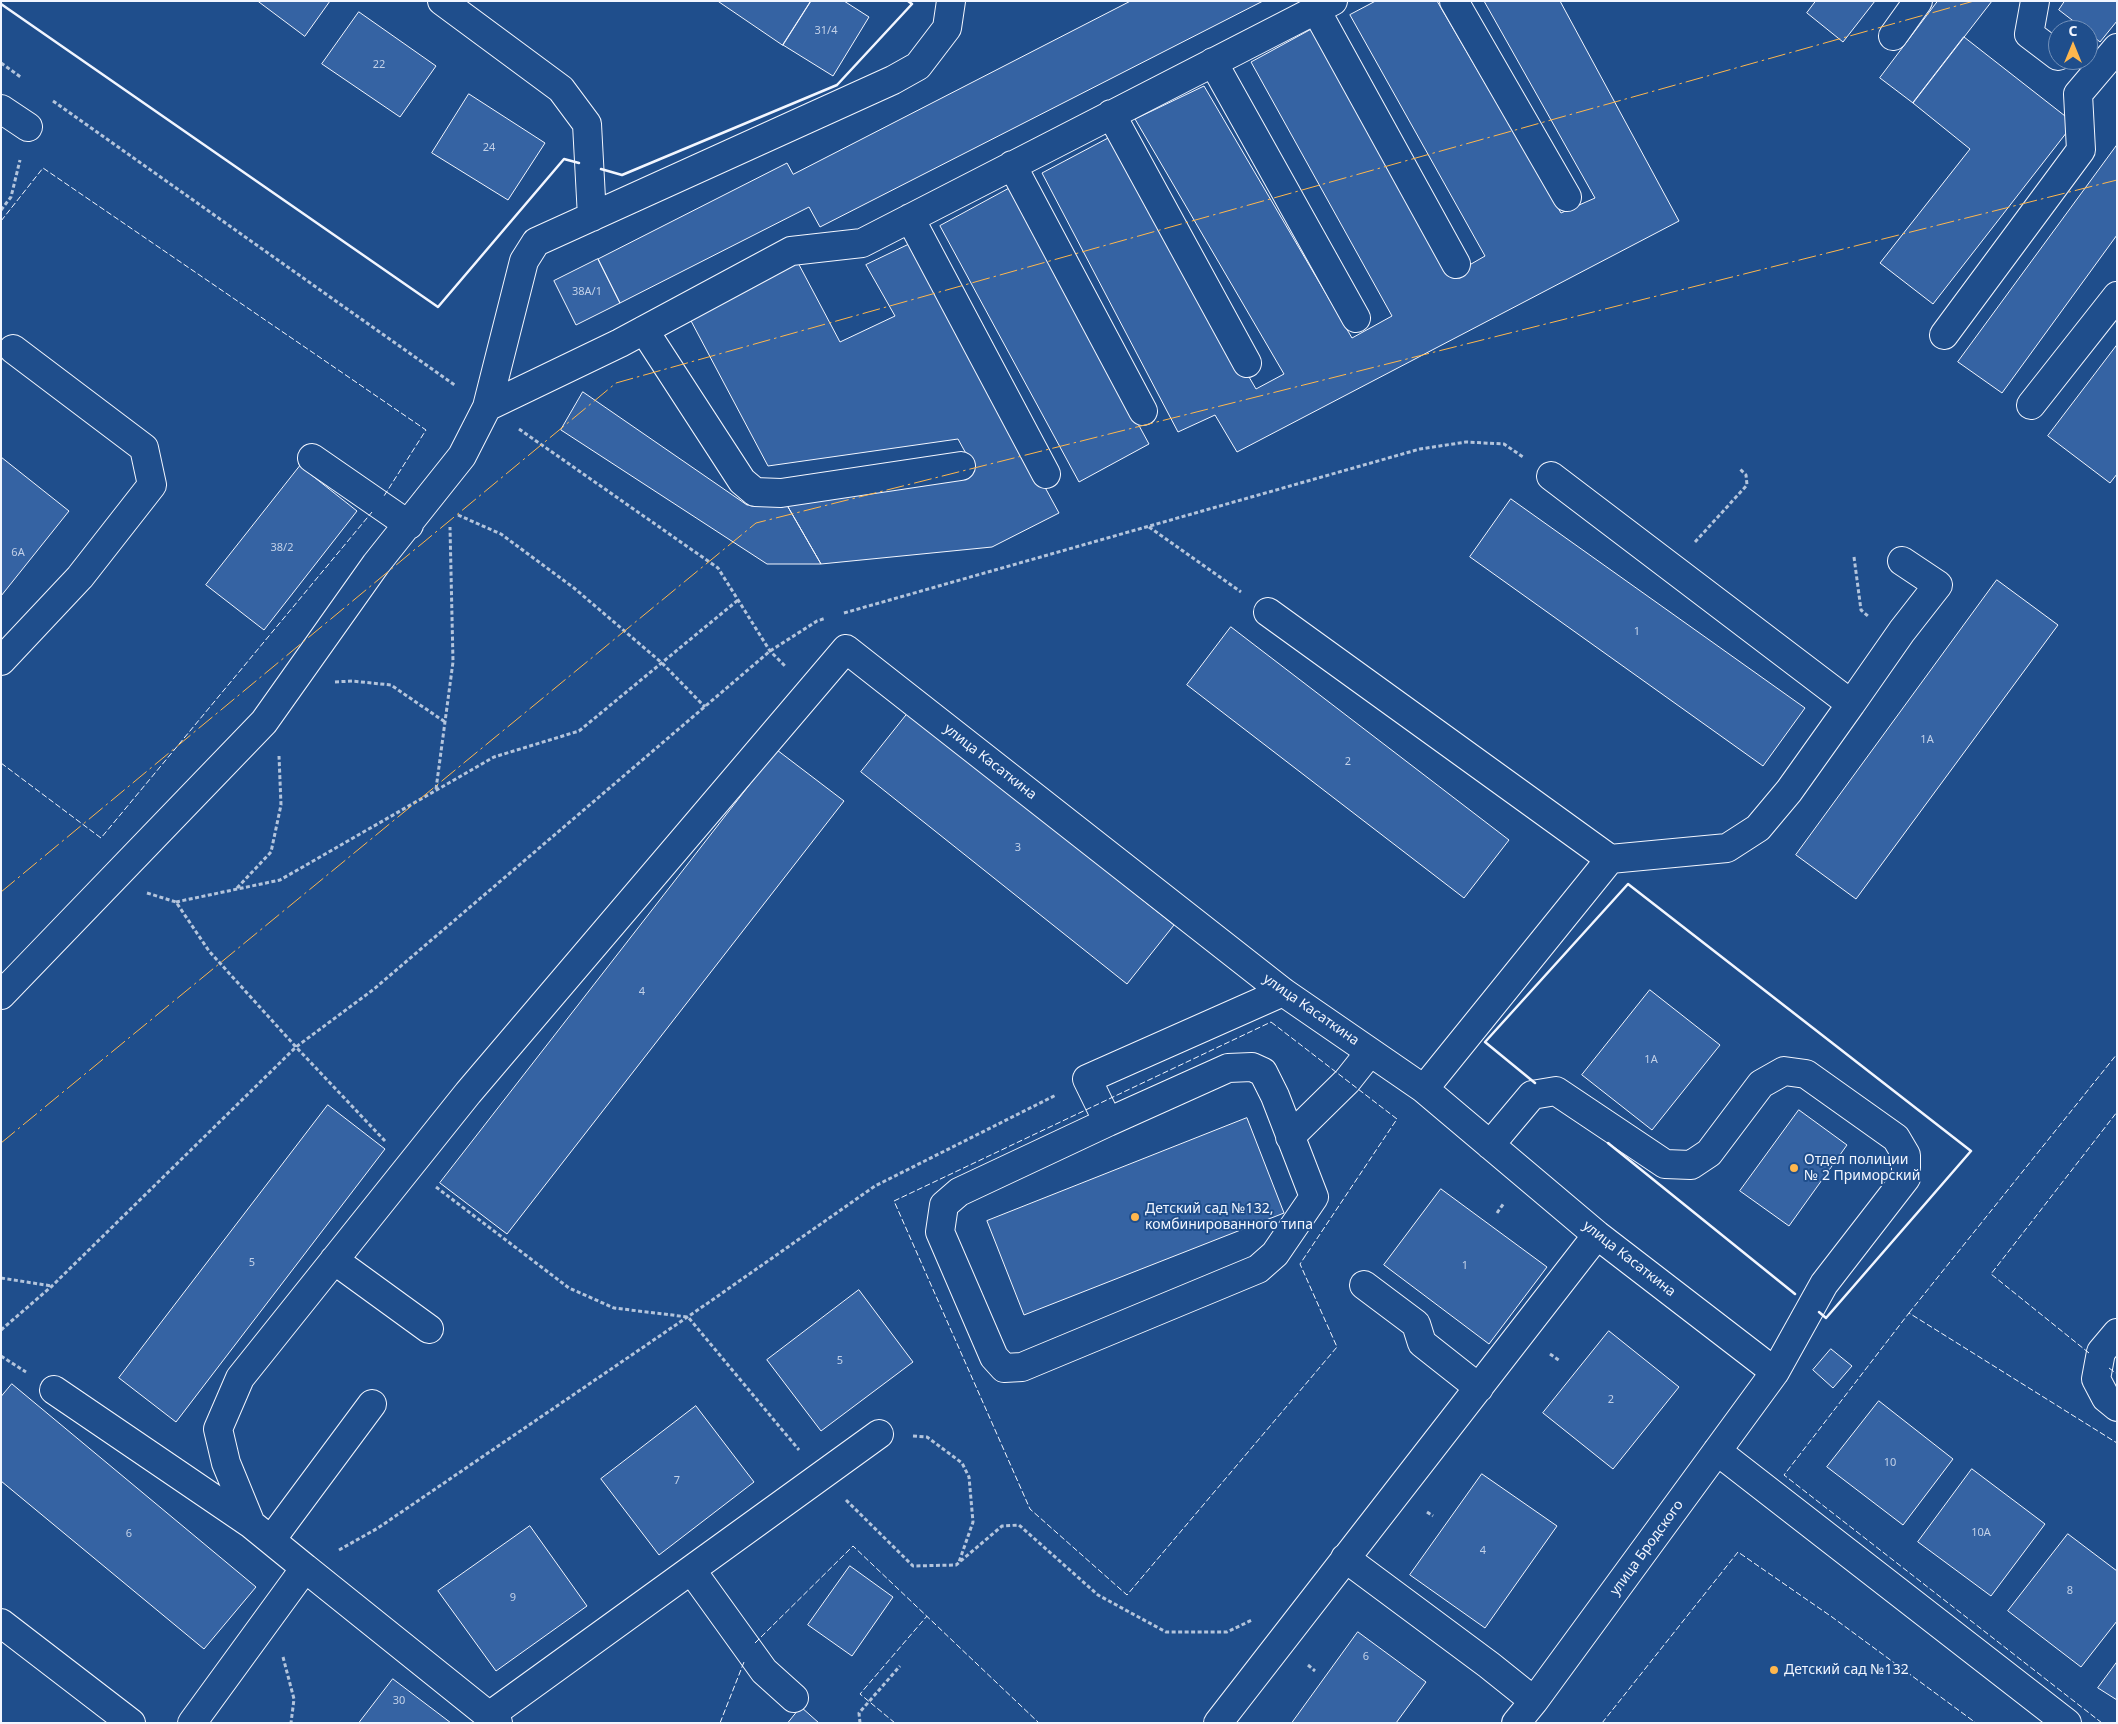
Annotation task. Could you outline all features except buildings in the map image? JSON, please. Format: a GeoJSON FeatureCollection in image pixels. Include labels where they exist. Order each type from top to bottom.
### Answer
{"type":"FeatureCollection","features":[{"type":"Feature","properties":{"kind":"street"},"geometry":{"type":"LineString","coordinates":[[442,1],[561,89],[587,124],[592,217]]}},
{"type":"Feature","properties":{"kind":"street"},"geometry":{"type":"LineString","coordinates":[[1,995],[264,722],[376,564],[409,525],[462,456],[487,407],[524,261],[536,242],[893,80],[918,66],[948,28],[951,1]]}},
{"type":"Feature","properties":{"kind":"street"},"geometry":{"type":"LineString","coordinates":[[1454,1],[1567,197]]}},
{"type":"Feature","properties":{"kind":"street"},"geometry":{"type":"LineString","coordinates":[[1893,36],[1918,1]]}},
{"type":"Feature","properties":{"kind":"street"},"geometry":{"type":"LineString","coordinates":[[2036,1],[2029,34],[2048,48]]}},
{"type":"Feature","properties":{"kind":"street"},"geometry":{"type":"LineString","coordinates":[[487,407],[588,360],[791,251],[862,243],[1324,6],[1456,264]]}},
{"type":"Feature","properties":{"kind":"street"},"geometry":{"type":"LineString","coordinates":[[1944,335],[2081,150],[2078,94],[2107,74],[2117,48]]}},
{"type":"Feature","properties":{"kind":"street"},"geometry":{"type":"LineString","coordinates":[[1213,62],[1356,318]]}},
{"type":"Feature","properties":{"kind":"street"},"geometry":{"type":"LineString","coordinates":[[1,109],[28,127]]}},
{"type":"Feature","properties":{"kind":"street"},"geometry":{"type":"LineString","coordinates":[[1111,114],[1247,363]]}},
{"type":"Feature","properties":{"kind":"street"},"geometry":{"type":"LineString","coordinates":[[1012,165],[1143,411]]}},
{"type":"Feature","properties":{"kind":"street"},"geometry":{"type":"LineString","coordinates":[[910,218],[1046,474]]}},
{"type":"Feature","properties":{"kind":"street"},"geometry":{"type":"LineString","coordinates":[[2031,405],[2117,296]]}},
{"type":"Feature","properties":{"kind":"street"},"geometry":{"type":"LineString","coordinates":[[644,330],[742,481],[755,492],[781,493],[961,466]]}},
{"type":"Feature","properties":{"kind":"street"},"geometry":{"type":"LineString","coordinates":[[1,661],[80,577],[152,485],[144,448],[13,349]]}},
{"type":"Feature","properties":{"kind":"street"},"geometry":{"type":"LineString","coordinates":[[312,458],[409,525]]}},
{"type":"Feature","properties":{"kind":"street"},"geometry":{"type":"LineString","coordinates":[[1551,476],[1851,704]]}},
{"type":"Feature","properties":{"kind":"street"},"geometry":{"type":"LineString","coordinates":[[1268,612],[1610,859],[1727,848],[1758,828],[1789,791],[1902,631],[1938,585],[1902,560]]}},
{"type":"Feature","properties":{"kind":"street","name":"улица Касаткина"},"geometry":{"type":"LineString","coordinates":[[410,1166],[468,1093],[846,649],[1283,992],[1424,1089],[1598,1235],[1775,1372]]}},
{"type":"Feature","properties":{"kind":"street"},"geometry":{"type":"LineString","coordinates":[[1424,1089],[1610,859]]}},
{"type":"Feature","properties":{"kind":"street"},"geometry":{"type":"LineString","coordinates":[[1108,1122],[1087,1079],[1283,992]]}},
{"type":"Feature","properties":{"kind":"street"},"geometry":{"type":"LineString","coordinates":[[1290,1137],[1347,1081],[1370,1052]]}},
{"type":"Feature","properties":{"kind":"street"},"geometry":{"type":"LineString","coordinates":[[1252,1067],[1263,1072],[1314,1197],[1274,1254],[1258,1269],[1022,1367],[1004,1368],[994,1356],[940,1232],[944,1205],[959,1192],[1108,1122],[1228,1068],[1252,1067]]}},
{"type":"Feature","properties":{"kind":"street","name":"улица Бродского"},"geometry":{"type":"LineString","coordinates":[[1490,1145],[1532,1095],[1556,1091],[1665,1164],[1691,1166],[1710,1153],[1761,1084],[1784,1071],[1806,1074],[1896,1138],[1906,1155],[1906,1178],[1824,1284],[1775,1372],[1534,1702],[1516,1723]]}},
{"type":"Feature","properties":{"kind":"street"},"geometry":{"type":"LineString","coordinates":[[261,1532],[226,1463],[218,1429],[240,1378],[410,1166]]}},
{"type":"Feature","properties":{"kind":"street"},"geometry":{"type":"LineString","coordinates":[[1218,1723],[1598,1235]]}},
{"type":"Feature","properties":{"kind":"street"},"geometry":{"type":"LineString","coordinates":[[334,1260],[429,1329]]}},
{"type":"Feature","properties":{"kind":"street"},"geometry":{"type":"LineString","coordinates":[[1364,1285],[1416,1324],[1422,1343],[1478,1388]]}},
{"type":"Feature","properties":{"kind":"street"},"geometry":{"type":"LineString","coordinates":[[2117,1333],[2101,1352],[2096,1379],[2106,1398],[2117,1407]]}},
{"type":"Feature","properties":{"kind":"street"},"geometry":{"type":"LineString","coordinates":[[54,1390],[261,1532],[493,1719],[879,1434]]}},
{"type":"Feature","properties":{"kind":"street"},"geometry":{"type":"LineString","coordinates":[[261,1532],[372,1404]]}},
{"type":"Feature","properties":{"kind":"street"},"geometry":{"type":"LineString","coordinates":[[1717,1451],[2067,1723]]}},
{"type":"Feature","properties":{"kind":"street"},"geometry":{"type":"LineString","coordinates":[[1345,1558],[1489,1665],[1534,1702]]}},
{"type":"Feature","properties":{"kind":"street"},"geometry":{"type":"LineString","coordinates":[[192,1723],[305,1568]]}},
{"type":"Feature","properties":{"kind":"street"},"geometry":{"type":"LineString","coordinates":[[692,1571],[764,1671],[794,1698]]}},
{"type":"Feature","properties":{"kind":"street"},"geometry":{"type":"LineString","coordinates":[[1,1624],[131,1723]]}},
{"type":"Feature","properties":{"kind":"path"},"geometry":{"type":"LineString","coordinates":[[1,63],[30,84]]}},
{"type":"Feature","properties":{"kind":"path"},"geometry":{"type":"LineString","coordinates":[[51,99],[718,568],[770,651]]}},
{"type":"Feature","properties":{"kind":"path"},"geometry":{"type":"LineString","coordinates":[[1,210],[11,197],[28,127]]}},
{"type":"Feature","properties":{"kind":"path"},"geometry":{"type":"LineString","coordinates":[[1,1330],[52,1286],[296,1047],[374,989],[770,651],[817,621],[1420,449],[1466,442],[1504,444],[1551,476]]}},
{"type":"Feature","properties":{"kind":"path"},"geometry":{"type":"LineString","coordinates":[[1671,568],[1746,485],[1746,475],[1739,468]]}},
{"type":"Feature","properties":{"kind":"path"},"geometry":{"type":"LineString","coordinates":[[409,525],[449,511],[501,534],[574,588],[662,663],[705,707]]}},
{"type":"Feature","properties":{"kind":"path"},"geometry":{"type":"LineString","coordinates":[[436,790],[453,662],[450,521]]}},
{"type":"Feature","properties":{"kind":"path"},"geometry":{"type":"LineString","coordinates":[[1150,527],[1268,612]]}},
{"type":"Feature","properties":{"kind":"path"},"geometry":{"type":"LineString","coordinates":[[1854,557],[1861,610]]}},
{"type":"Feature","properties":{"kind":"path"},"geometry":{"type":"LineString","coordinates":[[111,881],[176,902],[280,880],[494,757],[579,731],[738,600]]}},
{"type":"Feature","properties":{"kind":"path"},"geometry":{"type":"LineString","coordinates":[[237,889],[271,852],[281,805],[281,698],[352,681],[391,684],[445,722]]}},
{"type":"Feature","properties":{"kind":"path"},"geometry":{"type":"LineString","coordinates":[[176,902],[209,950],[296,1047],[410,1166],[569,1288],[614,1308],[688,1317],[822,1477],[913,1566],[956,1566],[1002,1526],[1019,1525],[1098,1595],[1166,1632],[1227,1632],[1257,1618]]}},
{"type":"Feature","properties":{"kind":"path"},"geometry":{"type":"LineString","coordinates":[[305,1568],[378,1528],[688,1317],[875,1186],[1087,1079]]}},
{"type":"Feature","properties":{"kind":"path"},"geometry":{"type":"LineString","coordinates":[[1,1278],[52,1286]]}},
{"type":"Feature","properties":{"kind":"path"},"geometry":{"type":"LineString","coordinates":[[879,1434],[927,1437],[962,1463],[969,1477],[973,1522],[959,1563]]}},
{"type":"Feature","properties":{"kind":"path"},"geometry":{"type":"LineString","coordinates":[[272,1614],[294,1700],[291,1723]]}},
{"type":"Feature","properties":{"kind":"path"},"geometry":{"type":"LineString","coordinates":[[860,1723],[859,1713],[900,1666]]}},
{"type":"Feature","properties":{"kind":"fence"},"geometry":{"type":"LineString","coordinates":[[1,221],[43,168],[426,430],[384,496]]}},
{"type":"Feature","properties":{"kind":"fence"},"geometry":{"type":"LineString","coordinates":[[1,763],[101,838],[372,512]]}},
{"type":"Feature","properties":{"kind":"fence"},"geometry":{"type":"LineString","coordinates":[[1271,1022],[1397,1119],[1300,1264],[1337,1347],[1127,1595],[1030,1509],[894,1201],[1271,1022]]}},
{"type":"Feature","properties":{"kind":"fence"},"geometry":{"type":"LineString","coordinates":[[1909,1313],[2117,1054]]}},
{"type":"Feature","properties":{"kind":"fence"},"geometry":{"type":"LineString","coordinates":[[2089,1353],[1991,1274],[2117,1112]]}},
{"type":"Feature","properties":{"kind":"fence"},"geometry":{"type":"LineString","coordinates":[[2102,1723],[1784,1475],[1909,1313],[2117,1443]]}},
{"type":"Feature","properties":{"kind":"fence"},"geometry":{"type":"LineString","coordinates":[[2109,1368],[2117,1374]]}},
{"type":"Feature","properties":{"kind":"fence"},"geometry":{"type":"LineString","coordinates":[[755,1643],[853,1546],[1039,1723]]}},
{"type":"Feature","properties":{"kind":"fence"},"geometry":{"type":"LineString","coordinates":[[1602,1723],[1738,1552],[1832,1617],[1976,1723]]}},
{"type":"Feature","properties":{"kind":"fence"},"geometry":{"type":"LineString","coordinates":[[895,1723],[860,1694],[927,1616]]}},
{"type":"Feature","properties":{"kind":"fence"},"geometry":{"type":"LineString","coordinates":[[720,1723],[744,1662]]}},
{"type":"Feature","properties":{"kind":"wall"},"geometry":{"type":"LineString","coordinates":[[601,169],[622,175],[837,85],[912,4],[908,1]]}},
{"type":"Feature","properties":{"kind":"wall"},"geometry":{"type":"LineString","coordinates":[[1,4],[438,307],[564,159],[579,163]]}},
{"type":"Feature","properties":{"kind":"wall"},"geometry":{"type":"LineString","coordinates":[[1535,1083],[1485,1042],[1628,884],[1971,1151],[1826,1318],[1819,1312]]}},
{"type":"Feature","properties":{"kind":"wall"},"geometry":{"type":"LineString","coordinates":[[1608,1143],[1795,1294]]}},
{"type":"Feature","properties":{"kind":"power"},"geometry":{"type":"LineString","coordinates":[[1,892],[616,383],[1974,1]]}},
{"type":"Feature","properties":{"kind":"power"},"geometry":{"type":"LineString","coordinates":[[1,1143],[756,523],[2117,180]]}},
{"type":"Feature","properties":{"kind":"place","name":"Отдел полиции № 2 Приморский"},"geometry":{"type":"Point","coordinates":[1794,1168]}},
{"type":"Feature","properties":{"kind":"place","name":"Детский сад №132, комбинированного типа"},"geometry":{"type":"Point","coordinates":[1135,1217]}},
{"type":"Feature","properties":{"kind":"place","name":"Детский сад №132"},"geometry":{"type":"Point","coordinates":[1774,1670]}}]}
